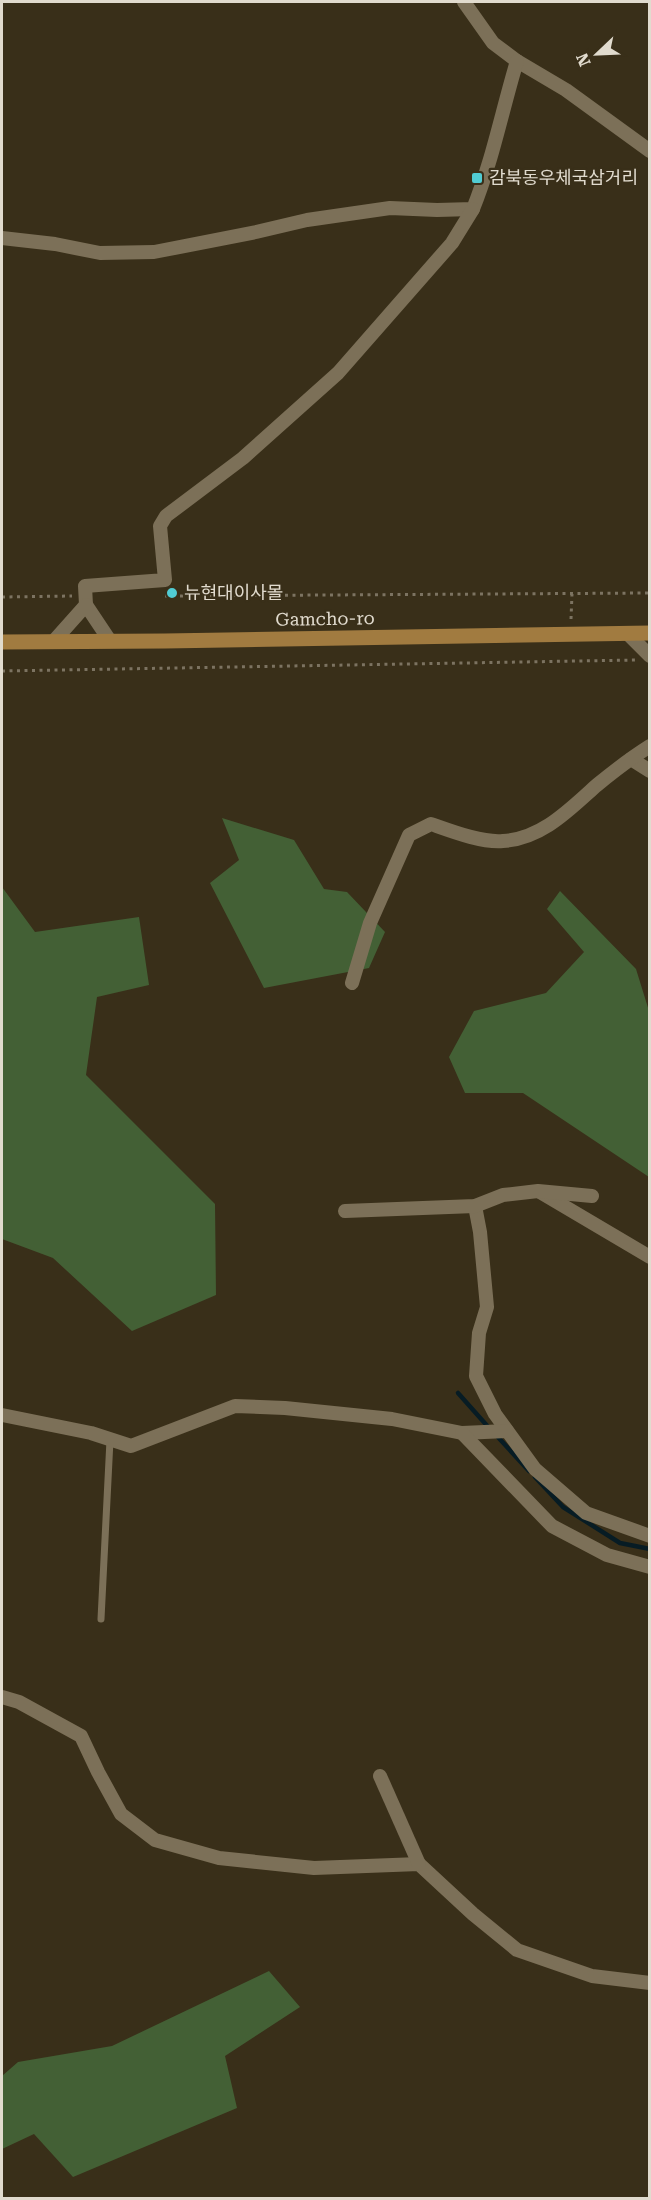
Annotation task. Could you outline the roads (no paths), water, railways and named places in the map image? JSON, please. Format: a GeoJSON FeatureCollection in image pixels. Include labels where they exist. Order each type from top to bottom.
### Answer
{"type":"FeatureCollection","features":[{"type":"Feature","properties":{"kind":"main road","name":"Gamcho-ro"},"geometry":{"type":"LineString","coordinates":[[2,642],[650,633]]}},
{"type":"Feature","properties":{"kind":"street"},"geometry":{"type":"LineString","coordinates":[[464,2],[493,43],[517,62],[566,90],[650,151]]}},
{"type":"Feature","properties":{"kind":"street"},"geometry":{"type":"LineString","coordinates":[[110,641],[86,601],[85,586],[165,580],[160,526],[166,516],[243,458],[338,373],[452,243],[473,209],[485,179],[517,62]]}},
{"type":"Feature","properties":{"kind":"street"},"geometry":{"type":"LineString","coordinates":[[2,237],[54,244],[100,254],[154,252],[307,220],[390,208],[473,209]]}},
{"type":"Feature","properties":{"kind":"street"},"geometry":{"type":"LineString","coordinates":[[53,642],[86,601]]}},
{"type":"Feature","properties":{"kind":"street"},"geometry":{"type":"LineString","coordinates":[[628,633],[646,658]]}},
{"type":"Feature","properties":{"kind":"street"},"geometry":{"type":"LineString","coordinates":[[352,983],[370,923],[409,835],[431,824],[462,835],[502,841],[532,834],[564,816],[631,759],[650,746]]}},
{"type":"Feature","properties":{"kind":"street"},"geometry":{"type":"LineString","coordinates":[[631,759],[650,771]]}},
{"type":"Feature","properties":{"kind":"street"},"geometry":{"type":"LineString","coordinates":[[538,1191],[650,1257]]}},
{"type":"Feature","properties":{"kind":"street"},"geometry":{"type":"LineString","coordinates":[[345,1210],[475,1206],[503,1195],[538,1191],[592,1196]]}},
{"type":"Feature","properties":{"kind":"street"},"geometry":{"type":"LineString","coordinates":[[475,1206],[480,1232],[487,1307],[480,1333],[476,1376],[495,1414],[535,1469],[586,1513],[650,1536]]}},
{"type":"Feature","properties":{"kind":"street"},"geometry":{"type":"LineString","coordinates":[[2,1415],[91,1433],[131,1446],[236,1406],[285,1408],[393,1419],[469,1433],[506,1431]]}},
{"type":"Feature","properties":{"kind":"street"},"geometry":{"type":"LineString","coordinates":[[469,1433],[552,1526],[607,1555],[650,1567]]}},
{"type":"Feature","properties":{"kind":"street"},"geometry":{"type":"LineString","coordinates":[[2,1697],[19,1702],[81,1736],[121,1814],[155,1840],[219,1858],[314,1868],[419,1864]]}},
{"type":"Feature","properties":{"kind":"street"},"geometry":{"type":"LineString","coordinates":[[380,1776],[419,1864],[473,1914],[517,1950],[592,1976],[650,1983]]}},
{"type":"Feature","properties":{"kind":"lane"},"geometry":{"type":"LineString","coordinates":[[101,1618],[110,1440]]}},
{"type":"Feature","properties":{"kind":"waterway"},"geometry":{"type":"LineString","coordinates":[[458,1393],[490,1429]]}},
{"type":"Feature","properties":{"kind":"waterway"},"geometry":{"type":"LineString","coordinates":[[496,1435],[529,1471]]}},
{"type":"Feature","properties":{"kind":"waterway"},"geometry":{"type":"LineString","coordinates":[[535,1477],[563,1507],[620,1543],[650,1549]]}},
{"type":"Feature","properties":{"kind":"place","name":"감북동우체국삼거리"},"geometry":{"type":"Point","coordinates":[477,178]}},
{"type":"Feature","properties":{"kind":"place","name":"뉴현대이사몰"},"geometry":{"type":"Point","coordinates":[172,593]}}]}
